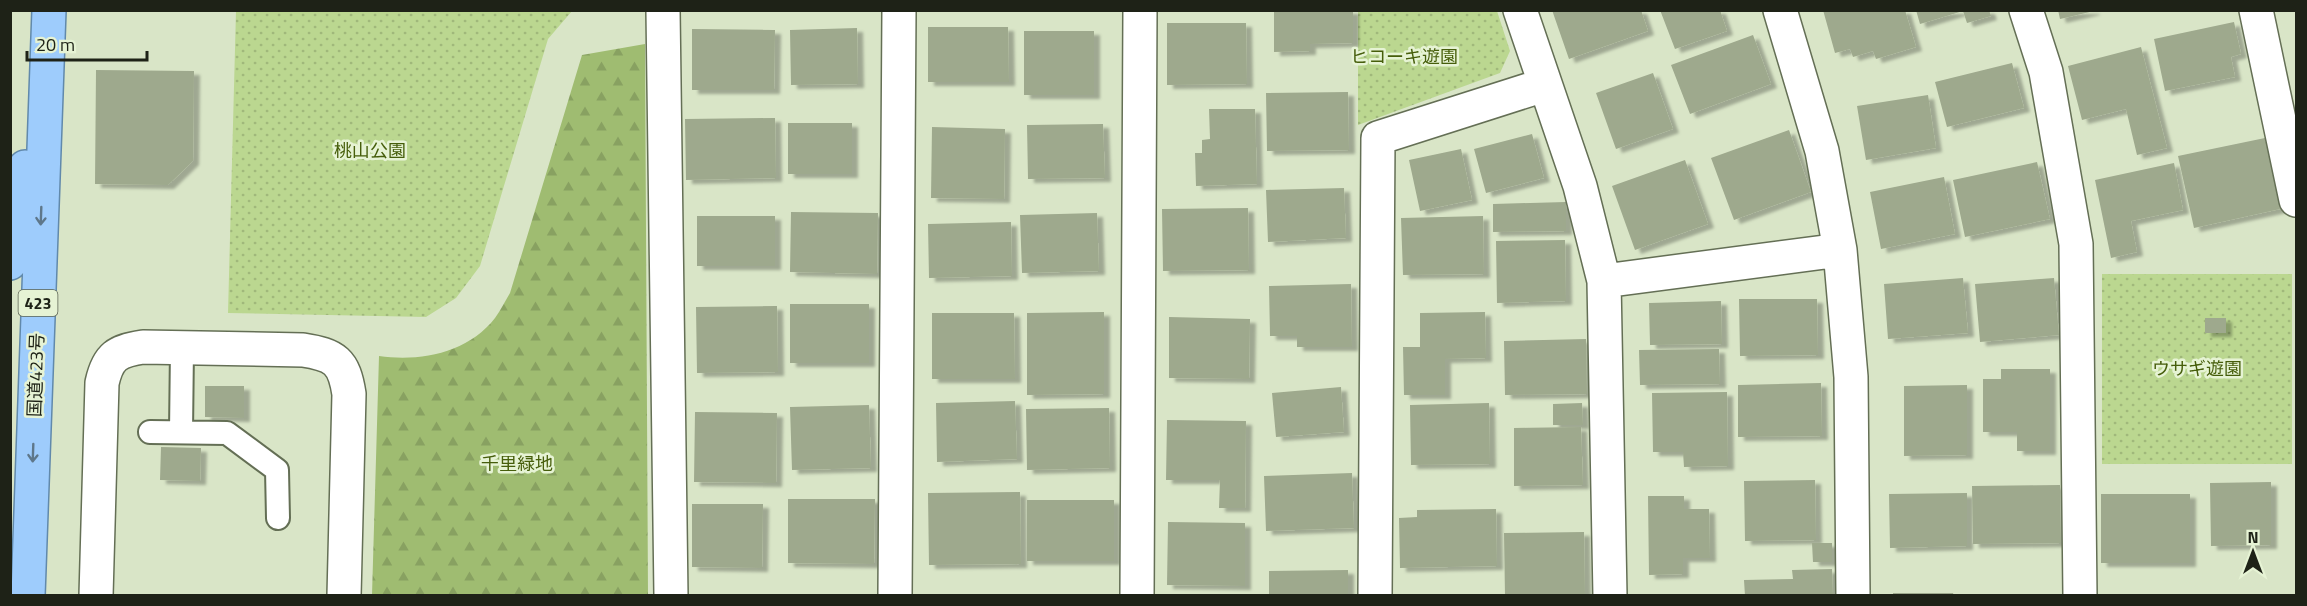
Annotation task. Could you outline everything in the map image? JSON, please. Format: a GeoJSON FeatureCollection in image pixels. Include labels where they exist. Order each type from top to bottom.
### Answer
{"type":"FeatureCollection","features":[{"type":"Feature","properties":{"kind":"highway"},"geometry":{"type":"LineString","coordinates":[[10,264],[48,10]]}},
{"type":"Feature","properties":{"kind":"highway","name":"国道423号"},"geometry":{"type":"LineString","coordinates":[[28,596],[48,10]]}},
{"type":"Feature","properties":{"kind":"street"},"geometry":{"type":"LineString","coordinates":[[663,10],[671,596]]}},
{"type":"Feature","properties":{"kind":"street"},"geometry":{"type":"LineString","coordinates":[[895,596],[899,10]]}},
{"type":"Feature","properties":{"kind":"street"},"geometry":{"type":"LineString","coordinates":[[1137,596],[1140,10]]}},
{"type":"Feature","properties":{"kind":"street"},"geometry":{"type":"LineString","coordinates":[[1520,10],[1580,186],[1604,281],[1611,596]]}},
{"type":"Feature","properties":{"kind":"street"},"geometry":{"type":"LineString","coordinates":[[1780,10],[1822,151],[1840,250],[1851,377],[1853,596]]}},
{"type":"Feature","properties":{"kind":"street"},"geometry":{"type":"LineString","coordinates":[[2026,10],[2046,72],[2076,244],[2080,596]]}},
{"type":"Feature","properties":{"kind":"street"},"geometry":{"type":"LineString","coordinates":[[2256,10],[2296,200]]}},
{"type":"Feature","properties":{"kind":"street"},"geometry":{"type":"LineString","coordinates":[[1375,596],[1378,138],[1544,85]]}},
{"type":"Feature","properties":{"kind":"street"},"geometry":{"type":"LineString","coordinates":[[1604,281],[1840,250]]}},
{"type":"Feature","properties":{"kind":"street"},"geometry":{"type":"LineString","coordinates":[[96,596],[101,399],[104,372],[117,353],[129,349],[182,348],[303,350],[325,353],[345,372],[350,394],[344,596]]}},
{"type":"Feature","properties":{"kind":"lane"},"geometry":{"type":"LineString","coordinates":[[181,432],[182,348]]}},
{"type":"Feature","properties":{"kind":"lane"},"geometry":{"type":"LineString","coordinates":[[150,432],[226,432],[277,470],[278,518]]}},
{"type":"Feature","properties":{"kind":"green space","name":"桃山公園"},"geometry":{"type":"Polygon","coordinates":[[[236,11],[572,11],[548,39],[480,266],[456,298],[426,317],[228,313],[236,11]]]}},
{"type":"Feature","properties":{"kind":"green space","name":"ヒコーキ遊園"},"geometry":{"type":"Polygon","coordinates":[[[1358,11],[1497,11],[1510,51],[1500,73],[1358,125],[1358,11]]]}},
{"type":"Feature","properties":{"kind":"green space","name":"千里緑地"},"geometry":{"type":"Polygon","coordinates":[[[645,44],[648,595],[372,595],[379,356],[411,358],[442,352],[471,340],[495,318],[510,293],[582,55],[645,44]]]}},
{"type":"Feature","properties":{"kind":"green space","name":"ウサギ遊園"},"geometry":{"type":"Polygon","coordinates":[[[2102,274],[2292,274],[2292,464],[2102,464],[2102,274]]]}},
{"type":"Feature","properties":{"kind":"building"},"geometry":{"type":"Polygon","coordinates":[[[1274,10],[1353,10],[1353,43],[1310,44],[1310,51],[1274,52],[1274,10]]]}},
{"type":"Feature","properties":{"kind":"building"},"geometry":{"type":"Polygon","coordinates":[[[1552,10],[1641,10],[1648,31],[1569,59],[1552,10]]]}},
{"type":"Feature","properties":{"kind":"building"},"geometry":{"type":"Polygon","coordinates":[[[1660,10],[1720,10],[1727,31],[1675,49],[1660,10]]]}},
{"type":"Feature","properties":{"kind":"building"},"geometry":{"type":"Polygon","coordinates":[[[1823,10],[1905,10],[1916,47],[1876,59],[1873,51],[1853,57],[1850,49],[1835,53],[1823,10]]]}},
{"type":"Feature","properties":{"kind":"building"},"geometry":{"type":"Polygon","coordinates":[[[1916,10],[1989,10],[1991,16],[1967,23],[1963,11],[1920,24],[1916,10]]]}},
{"type":"Feature","properties":{"kind":"building"},"geometry":{"type":"Polygon","coordinates":[[[2058,10],[2094,10],[2094,11],[2060,19],[2058,10]]]}},
{"type":"Feature","properties":{"kind":"building"},"geometry":{"type":"Polygon","coordinates":[[[2234,22],[2241,54],[2231,57],[2235,77],[2165,91],[2154,39],[2234,22]]]}},
{"type":"Feature","properties":{"kind":"building"},"geometry":{"type":"Polygon","coordinates":[[[1167,23],[1246,23],[1247,84],[1167,85],[1167,23]]]}},
{"type":"Feature","properties":{"kind":"building"},"geometry":{"type":"Polygon","coordinates":[[[928,27],[1008,27],[1009,82],[928,82],[928,27]]]}},
{"type":"Feature","properties":{"kind":"building"},"geometry":{"type":"Polygon","coordinates":[[[857,28],[858,84],[791,85],[790,30],[857,28]]]}},
{"type":"Feature","properties":{"kind":"building"},"geometry":{"type":"Polygon","coordinates":[[[692,29],[775,30],[774,90],[692,90],[692,29]]]}},
{"type":"Feature","properties":{"kind":"building"},"geometry":{"type":"Polygon","coordinates":[[[1024,31],[1094,31],[1094,95],[1024,95],[1024,31]]]}},
{"type":"Feature","properties":{"kind":"building"},"geometry":{"type":"Polygon","coordinates":[[[1753,35],[1771,84],[1690,114],[1671,65],[1753,35]]]}},
{"type":"Feature","properties":{"kind":"building"},"geometry":{"type":"Polygon","coordinates":[[[2141,47],[2167,148],[2137,155],[2126,109],[2082,120],[2068,66],[2141,47]]]}},
{"type":"Feature","properties":{"kind":"building"},"geometry":{"type":"Polygon","coordinates":[[[2012,63],[2024,108],[1947,127],[1935,82],[2012,63]]]}},
{"type":"Feature","properties":{"kind":"building"},"geometry":{"type":"Polygon","coordinates":[[[96,70],[194,71],[193,161],[168,185],[95,184],[96,70]]]}},
{"type":"Feature","properties":{"kind":"building"},"geometry":{"type":"Polygon","coordinates":[[[1653,73],[1673,129],[1616,149],[1596,93],[1653,73]]]}},
{"type":"Feature","properties":{"kind":"building"},"geometry":{"type":"Polygon","coordinates":[[[1348,92],[1349,150],[1267,151],[1266,93],[1348,92]]]}},
{"type":"Feature","properties":{"kind":"building"},"geometry":{"type":"Polygon","coordinates":[[[1928,95],[1936,148],[1866,160],[1857,106],[1928,95]]]}},
{"type":"Feature","properties":{"kind":"building"},"geometry":{"type":"Polygon","coordinates":[[[1209,109],[1255,109],[1257,184],[1196,186],[1195,153],[1202,153],[1202,140],[1210,139],[1209,109]]]}},
{"type":"Feature","properties":{"kind":"building"},"geometry":{"type":"Polygon","coordinates":[[[775,118],[776,178],[686,180],[685,119],[775,118]]]}},
{"type":"Feature","properties":{"kind":"building"},"geometry":{"type":"Polygon","coordinates":[[[788,123],[852,123],[852,174],[788,174],[788,123]]]}},
{"type":"Feature","properties":{"kind":"building"},"geometry":{"type":"Polygon","coordinates":[[[1103,124],[1105,178],[1028,179],[1027,125],[1103,124]]]}},
{"type":"Feature","properties":{"kind":"building"},"geometry":{"type":"Polygon","coordinates":[[[932,127],[1005,129],[1004,199],[931,198],[932,127]]]}},
{"type":"Feature","properties":{"kind":"building"},"geometry":{"type":"Polygon","coordinates":[[[1789,130],[1811,192],[1734,220],[1711,158],[1789,130]]]}},
{"type":"Feature","properties":{"kind":"building"},"geometry":{"type":"Polygon","coordinates":[[[1532,134],[1544,178],[1486,193],[1474,149],[1532,134]]]}},
{"type":"Feature","properties":{"kind":"building"},"geometry":{"type":"Polygon","coordinates":[[[2265,138],[2280,209],[2194,228],[2178,156],[2265,138]]]}},
{"type":"Feature","properties":{"kind":"building"},"geometry":{"type":"Polygon","coordinates":[[[1461,149],[1472,200],[1420,211],[1409,160],[1461,149]]]}},
{"type":"Feature","properties":{"kind":"building"},"geometry":{"type":"Polygon","coordinates":[[[1685,160],[1708,224],[1635,250],[1612,186],[1685,160]]]}},
{"type":"Feature","properties":{"kind":"building"},"geometry":{"type":"Polygon","coordinates":[[[2037,162],[2050,219],[1965,237],[1953,180],[2037,162]]]}},
{"type":"Feature","properties":{"kind":"building"},"geometry":{"type":"Polygon","coordinates":[[[2174,163],[2183,210],[2131,221],[2137,252],[2111,258],[2095,180],[2174,163]]]}},
{"type":"Feature","properties":{"kind":"building"},"geometry":{"type":"Polygon","coordinates":[[[1944,177],[1955,234],[1881,249],[1870,192],[1944,177]]]}},
{"type":"Feature","properties":{"kind":"building"},"geometry":{"type":"Polygon","coordinates":[[[1344,188],[1346,238],[1268,242],[1266,190],[1344,188]]]}},
{"type":"Feature","properties":{"kind":"building"},"geometry":{"type":"Polygon","coordinates":[[[1566,202],[1566,231],[1493,232],[1493,204],[1566,202]]]}},
{"type":"Feature","properties":{"kind":"building"},"geometry":{"type":"Polygon","coordinates":[[[1248,208],[1249,270],[1163,271],[1162,209],[1248,208]]]}},
{"type":"Feature","properties":{"kind":"building"},"geometry":{"type":"Polygon","coordinates":[[[791,212],[878,213],[877,274],[790,272],[791,212]]]}},
{"type":"Feature","properties":{"kind":"building"},"geometry":{"type":"Polygon","coordinates":[[[1097,213],[1099,271],[1022,273],[1020,215],[1097,213]]]}},
{"type":"Feature","properties":{"kind":"building"},"geometry":{"type":"Polygon","coordinates":[[[697,216],[775,216],[775,266],[697,266],[697,216]]]}},
{"type":"Feature","properties":{"kind":"building"},"geometry":{"type":"Polygon","coordinates":[[[1483,216],[1484,274],[1403,275],[1401,218],[1483,216]]]}},
{"type":"Feature","properties":{"kind":"building"},"geometry":{"type":"Polygon","coordinates":[[[1011,222],[1012,276],[929,278],[928,224],[1011,222]]]}},
{"type":"Feature","properties":{"kind":"building"},"geometry":{"type":"Polygon","coordinates":[[[1565,240],[1566,301],[1497,303],[1496,241],[1565,240]]]}},
{"type":"Feature","properties":{"kind":"building"},"geometry":{"type":"Polygon","coordinates":[[[1963,278],[1968,333],[1888,339],[1884,284],[1963,278]]]}},
{"type":"Feature","properties":{"kind":"building"},"geometry":{"type":"Polygon","coordinates":[[[2054,278],[2059,335],[1980,342],[1975,284],[2054,278]]]}},
{"type":"Feature","properties":{"kind":"building"},"geometry":{"type":"Polygon","coordinates":[[[1351,284],[1352,347],[1297,347],[1297,336],[1270,336],[1269,286],[1351,284]]]}},
{"type":"Feature","properties":{"kind":"building"},"geometry":{"type":"Polygon","coordinates":[[[1739,299],[1817,299],[1818,355],[1740,356],[1739,299]]]}},
{"type":"Feature","properties":{"kind":"building"},"geometry":{"type":"Polygon","coordinates":[[[1721,301],[1722,344],[1650,345],[1649,303],[1721,301]]]}},
{"type":"Feature","properties":{"kind":"building"},"geometry":{"type":"Polygon","coordinates":[[[790,304],[869,304],[869,363],[790,363],[790,304]]]}},
{"type":"Feature","properties":{"kind":"building"},"geometry":{"type":"Polygon","coordinates":[[[777,306],[778,372],[697,373],[696,307],[777,306]]]}},
{"type":"Feature","properties":{"kind":"building"},"geometry":{"type":"Polygon","coordinates":[[[1104,312],[1104,394],[1027,395],[1027,313],[1104,312]]]}},
{"type":"Feature","properties":{"kind":"building"},"geometry":{"type":"Polygon","coordinates":[[[1485,312],[1486,358],[1445,359],[1445,395],[1404,395],[1403,347],[1420,347],[1420,313],[1485,312]]]}},
{"type":"Feature","properties":{"kind":"building"},"geometry":{"type":"Polygon","coordinates":[[[932,313],[1014,313],[1015,379],[932,379],[932,313]]]}},
{"type":"Feature","properties":{"kind":"building"},"geometry":{"type":"Polygon","coordinates":[[[1169,317],[1250,319],[1249,379],[1169,378],[1169,317]]]}},
{"type":"Feature","properties":{"kind":"building"},"geometry":{"type":"Polygon","coordinates":[[[2205,318],[2226,318],[2226,333],[2205,333],[2205,318]]]}},
{"type":"Feature","properties":{"kind":"building"},"geometry":{"type":"Polygon","coordinates":[[[1586,339],[1587,394],[1505,395],[1504,341],[1586,339]]]}},
{"type":"Feature","properties":{"kind":"building"},"geometry":{"type":"Polygon","coordinates":[[[1719,349],[1720,384],[1640,385],[1639,350],[1719,349]]]}},
{"type":"Feature","properties":{"kind":"building"},"geometry":{"type":"Polygon","coordinates":[[[2001,369],[2050,369],[2050,451],[2017,451],[2017,432],[1983,432],[1983,379],[2001,379],[2001,369]]]}},
{"type":"Feature","properties":{"kind":"building"},"geometry":{"type":"Polygon","coordinates":[[[1821,383],[1822,436],[1738,437],[1738,385],[1821,383]]]}},
{"type":"Feature","properties":{"kind":"building"},"geometry":{"type":"Polygon","coordinates":[[[1967,385],[1967,455],[1904,456],[1904,386],[1967,385]]]}},
{"type":"Feature","properties":{"kind":"building"},"geometry":{"type":"Polygon","coordinates":[[[205,386],[244,386],[244,418],[205,417],[205,386]]]}},
{"type":"Feature","properties":{"kind":"building"},"geometry":{"type":"Polygon","coordinates":[[[1341,387],[1344,432],[1276,437],[1272,393],[1341,387]]]}},
{"type":"Feature","properties":{"kind":"building"},"geometry":{"type":"Polygon","coordinates":[[[1727,392],[1728,466],[1684,467],[1683,452],[1653,452],[1652,393],[1727,392]]]}},
{"type":"Feature","properties":{"kind":"building"},"geometry":{"type":"Polygon","coordinates":[[[1015,401],[1017,459],[937,462],[936,403],[1015,401]]]}},
{"type":"Feature","properties":{"kind":"building"},"geometry":{"type":"Polygon","coordinates":[[[1489,403],[1490,464],[1411,465],[1410,405],[1489,403]]]}},
{"type":"Feature","properties":{"kind":"building"},"geometry":{"type":"Polygon","coordinates":[[[1582,403],[1583,425],[1553,425],[1553,404],[1582,403]]]}},
{"type":"Feature","properties":{"kind":"building"},"geometry":{"type":"Polygon","coordinates":[[[869,405],[871,468],[792,470],[790,407],[869,405]]]}},
{"type":"Feature","properties":{"kind":"building"},"geometry":{"type":"Polygon","coordinates":[[[1109,408],[1110,468],[1027,470],[1026,409],[1109,408]]]}},
{"type":"Feature","properties":{"kind":"building"},"geometry":{"type":"Polygon","coordinates":[[[695,412],[777,413],[776,483],[694,482],[695,412]]]}},
{"type":"Feature","properties":{"kind":"building"},"geometry":{"type":"Polygon","coordinates":[[[1167,420],[1246,421],[1245,508],[1219,508],[1220,480],[1166,480],[1167,420]]]}},
{"type":"Feature","properties":{"kind":"building"},"geometry":{"type":"Polygon","coordinates":[[[1581,427],[1583,485],[1514,486],[1514,428],[1581,427]]]}},
{"type":"Feature","properties":{"kind":"building"},"geometry":{"type":"Polygon","coordinates":[[[161,447],[201,448],[200,481],[160,480],[161,447]]]}},
{"type":"Feature","properties":{"kind":"building"},"geometry":{"type":"Polygon","coordinates":[[[1352,473],[1354,528],[1266,531],[1264,476],[1352,473]]]}},
{"type":"Feature","properties":{"kind":"building"},"geometry":{"type":"Polygon","coordinates":[[[1815,480],[1816,540],[1745,541],[1744,481],[1815,480]]]}},
{"type":"Feature","properties":{"kind":"building"},"geometry":{"type":"Polygon","coordinates":[[[2271,482],[2271,545],[2211,546],[2210,483],[2271,482]]]}},
{"type":"Feature","properties":{"kind":"building"},"geometry":{"type":"Polygon","coordinates":[[[2060,485],[2061,543],[1973,544],[1972,486],[2060,485]]]}},
{"type":"Feature","properties":{"kind":"building"},"geometry":{"type":"Polygon","coordinates":[[[1020,492],[1021,564],[929,565],[928,493],[1020,492]]]}},
{"type":"Feature","properties":{"kind":"building"},"geometry":{"type":"Polygon","coordinates":[[[1967,493],[1967,546],[1890,548],[1889,494],[1967,493]]]}},
{"type":"Feature","properties":{"kind":"building"},"geometry":{"type":"Polygon","coordinates":[[[2101,494],[2190,494],[2190,563],[2101,563],[2101,494]]]}},
{"type":"Feature","properties":{"kind":"building"},"geometry":{"type":"Polygon","coordinates":[[[1648,496],[1684,496],[1684,509],[1709,509],[1710,558],[1683,558],[1683,574],[1649,575],[1648,496]]]}},
{"type":"Feature","properties":{"kind":"building"},"geometry":{"type":"Polygon","coordinates":[[[788,499],[875,499],[874,564],[788,563],[788,499]]]}},
{"type":"Feature","properties":{"kind":"building"},"geometry":{"type":"Polygon","coordinates":[[[1027,500],[1114,500],[1114,561],[1027,561],[1027,500]]]}},
{"type":"Feature","properties":{"kind":"building"},"geometry":{"type":"Polygon","coordinates":[[[692,504],[763,504],[762,568],[692,567],[692,504]]]}},
{"type":"Feature","properties":{"kind":"building"},"geometry":{"type":"Polygon","coordinates":[[[1496,509],[1497,566],[1400,568],[1399,518],[1417,517],[1417,510],[1496,509]]]}},
{"type":"Feature","properties":{"kind":"building"},"geometry":{"type":"Polygon","coordinates":[[[1168,522],[1245,523],[1245,586],[1167,585],[1168,522]]]}},
{"type":"Feature","properties":{"kind":"building"},"geometry":{"type":"Polygon","coordinates":[[[1584,532],[1585,596],[1505,596],[1504,533],[1584,532]]]}},
{"type":"Feature","properties":{"kind":"building"},"geometry":{"type":"Polygon","coordinates":[[[1812,543],[1832,543],[1832,562],[1813,562],[1812,543]]]}},
{"type":"Feature","properties":{"kind":"building"},"geometry":{"type":"Polygon","coordinates":[[[1832,569],[1833,596],[1745,596],[1744,580],[1793,579],[1792,570],[1832,569]]]}},
{"type":"Feature","properties":{"kind":"building"},"geometry":{"type":"Polygon","coordinates":[[[1348,570],[1348,596],[1269,596],[1269,571],[1348,570]]]}},
{"type":"Feature","properties":{"kind":"building"},"geometry":{"type":"Polygon","coordinates":[[[1893,593],[1953,593],[1954,596],[1893,596],[1893,593]]]}}]}
